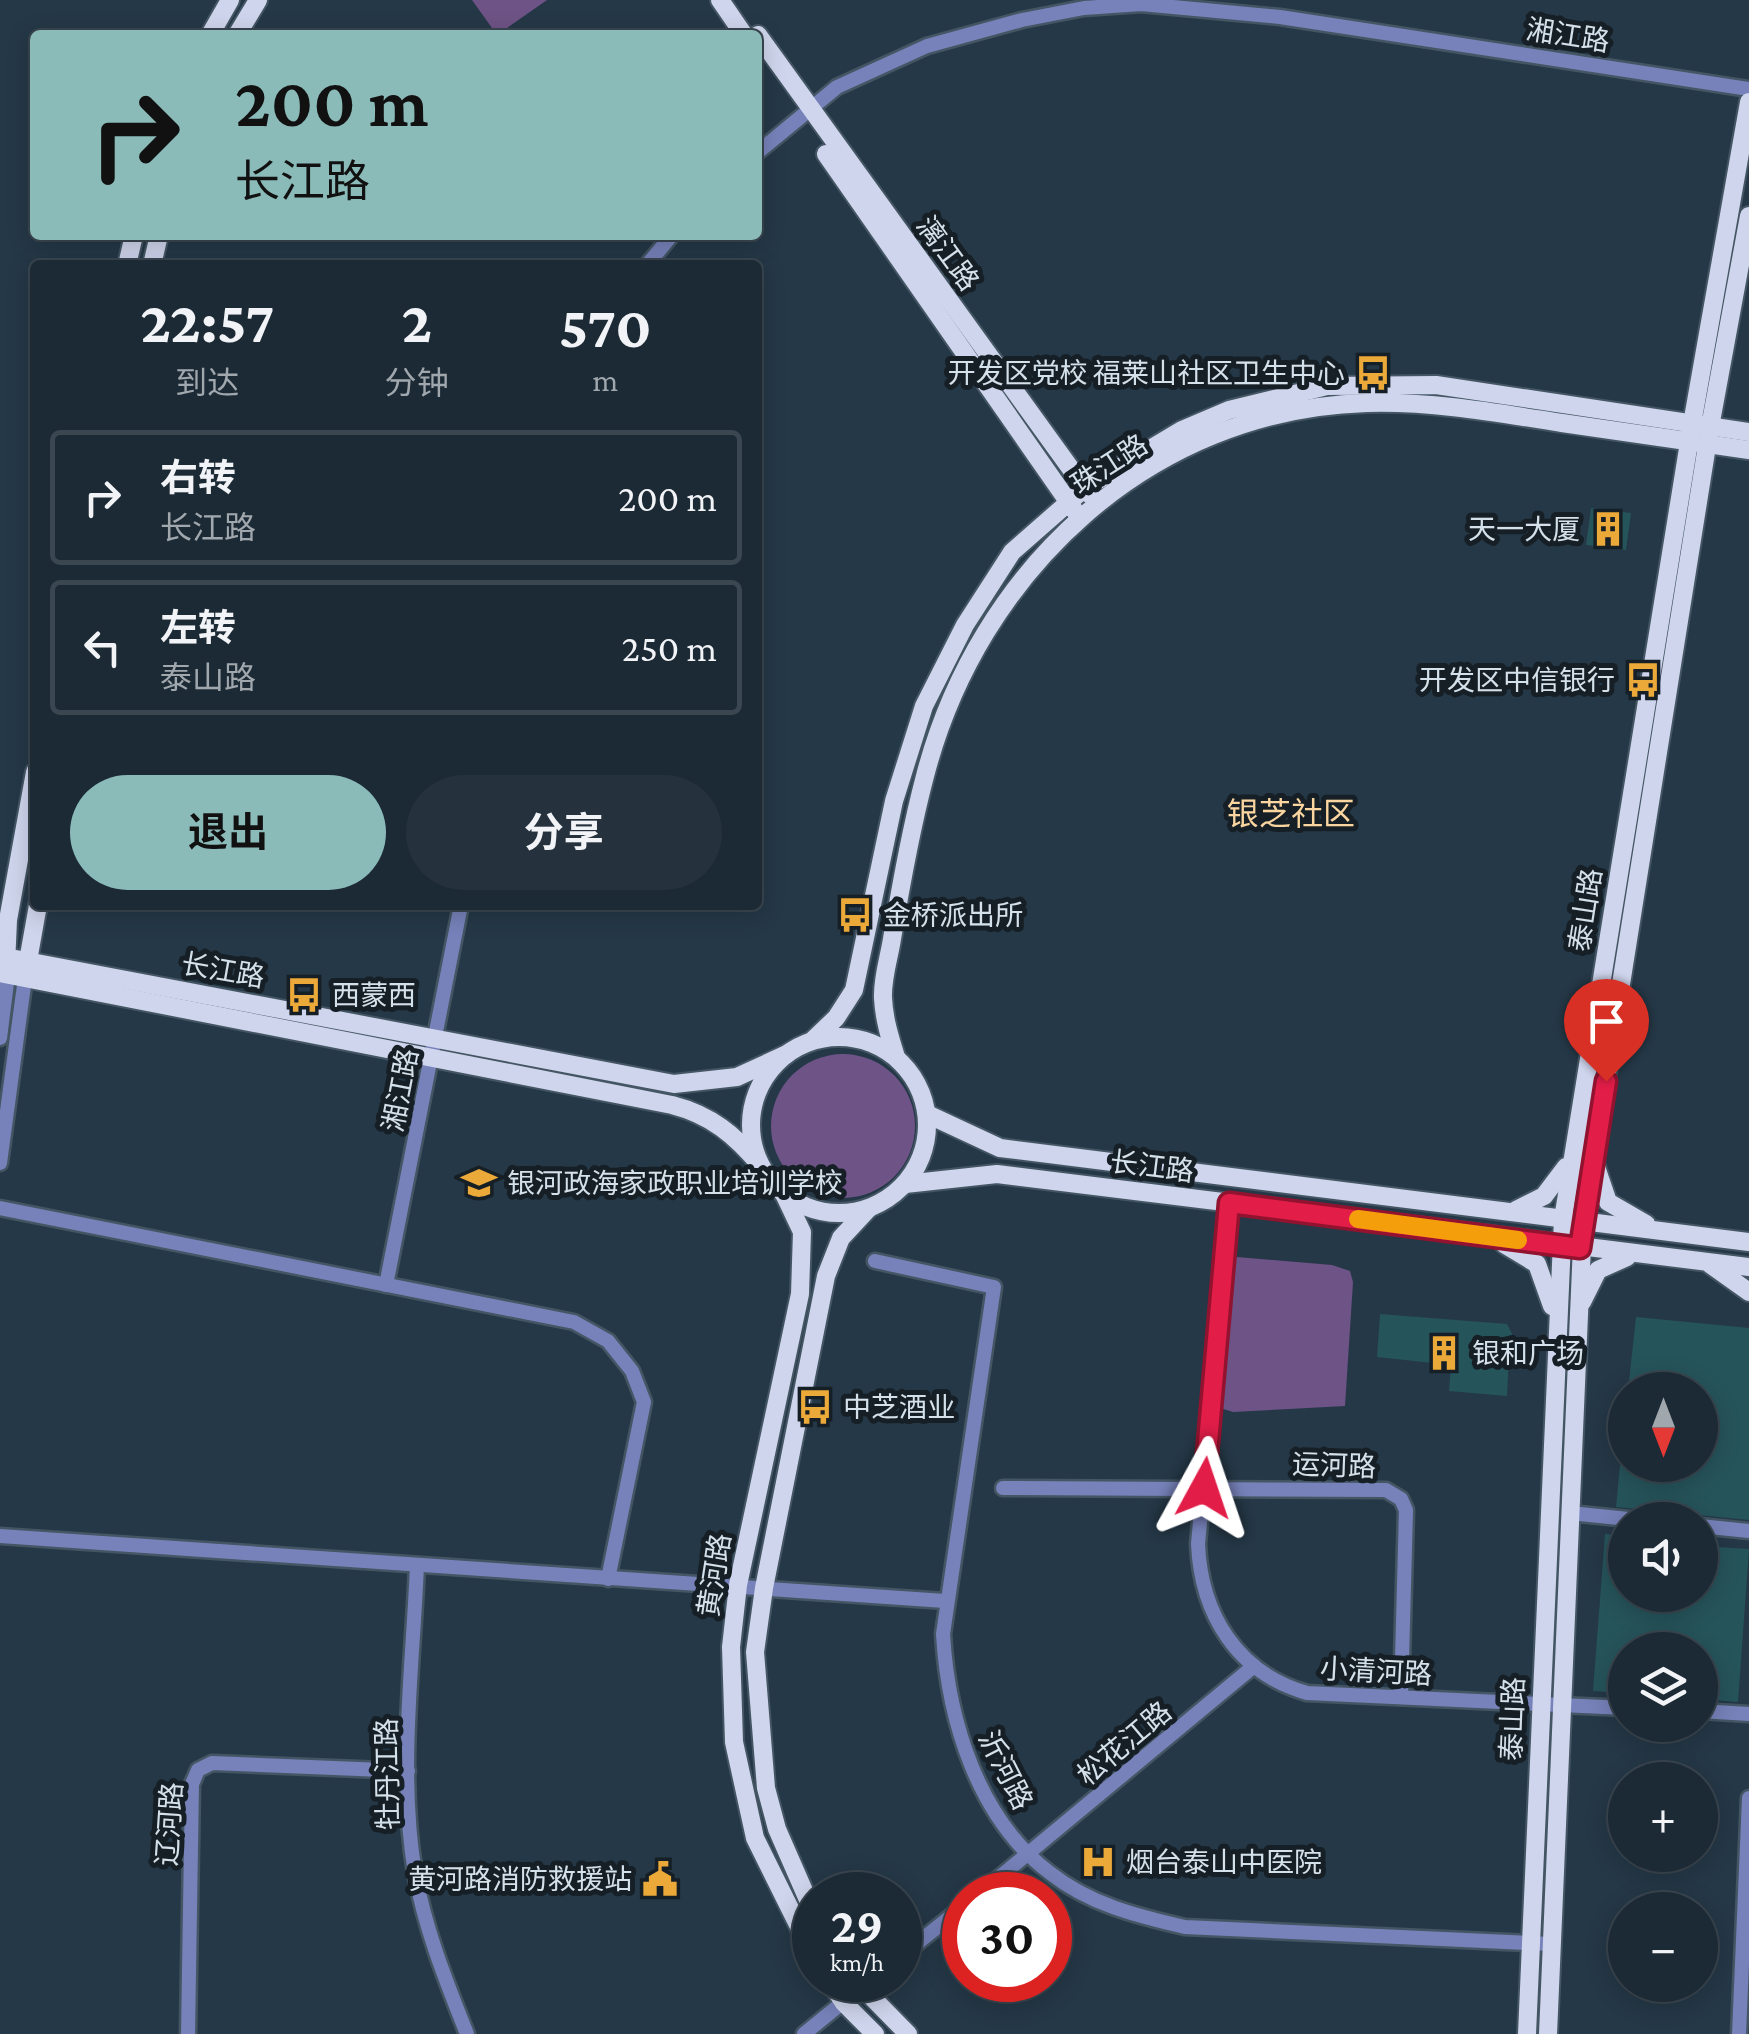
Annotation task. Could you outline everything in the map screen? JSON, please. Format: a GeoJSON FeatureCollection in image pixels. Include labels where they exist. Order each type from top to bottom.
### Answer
{"type":"FeatureCollection","features":[{"type":"Feature","properties":{"kind":"main road"},"geometry":{"type":"LineString","coordinates":[[213,30],[230,0]]}},
{"type":"Feature","properties":{"kind":"main road"},"geometry":{"type":"LineString","coordinates":[[240,30],[258,0]]}},
{"type":"Feature","properties":{"kind":"main road"},"geometry":{"type":"LineString","coordinates":[[720,0],[741,30]]}},
{"type":"Feature","properties":{"kind":"main road","name":"漓江路"},"geometry":{"type":"LineString","coordinates":[[733,0],[754,30]]}},
{"type":"Feature","properties":{"kind":"main road","name":"漓江路"},"geometry":{"type":"LineString","coordinates":[[762,43],[804,113],[1078,516]]}},
{"type":"Feature","properties":{"kind":"main road","name":"漓江路"},"geometry":{"type":"LineString","coordinates":[[762,59],[1090,495]]}},
{"type":"Feature","properties":{"kind":"main road","name":"泰山路"},"geometry":{"type":"LineString","coordinates":[[1527,2034],[1540,1704],[1567,1327],[1749,102]]}},
{"type":"Feature","properties":{"kind":"main road","name":"泰山路"},"geometry":{"type":"LineString","coordinates":[[1548,2034],[1570,1513],[1562,1219],[1700,434],[1749,216]]}},
{"type":"Feature","properties":{"kind":"main road"},"geometry":{"type":"LineString","coordinates":[[813,1040],[862,1040],[896,1057],[918,1084],[927,1114],[922,1157],[905,1184],[868,1209],[826,1212],[784,1194],[761,1166],[754,1149],[751,1113],[760,1084],[787,1054],[813,1040],[836,1018],[854,990],[894,801],[924,706],[965,625],[1012,552],[1067,500],[1090,495],[1182,430],[1228,410],[1326,386],[1436,385],[1700,434],[1749,450]]}},
{"type":"Feature","properties":{"kind":"main road"},"geometry":{"type":"LineString","coordinates":[[1700,434],[1749,432]]}},
{"type":"Feature","properties":{"kind":"main road","name":"珠江路"},"geometry":{"type":"LineString","coordinates":[[896,1057],[882,994],[902,878],[930,756],[944,716],[983,638],[1026,571],[1078,516],[1090,495]]}},
{"type":"Feature","properties":{"kind":"main road"},"geometry":{"type":"LineString","coordinates":[[11,967],[30,813]]}},
{"type":"Feature","properties":{"kind":"main road"},"geometry":{"type":"LineString","coordinates":[[11,967],[36,910]]}},
{"type":"Feature","properties":{"kind":"main road","name":"长江路"},"geometry":{"type":"LineString","coordinates":[[11,967],[436,1037],[674,1084],[737,1077],[787,1054]]}},
{"type":"Feature","properties":{"kind":"main road","name":"长江路"},"geometry":{"type":"LineString","coordinates":[[11,967],[694,1110],[713,1119],[741,1142],[761,1166]]}},
{"type":"Feature","properties":{"kind":"main road","name":"长江路"},"geometry":{"type":"LineString","coordinates":[[927,1114],[1000,1148],[1749,1242]]}},
{"type":"Feature","properties":{"kind":"main road"},"geometry":{"type":"LineString","coordinates":[[1500,1211],[1529,1206],[1544,1196],[1556,1184],[1573,1153]]}},
{"type":"Feature","properties":{"kind":"main road"},"geometry":{"type":"LineString","coordinates":[[1594,1156],[1600,1187],[1608,1202],[1622,1214],[1664,1232]]}},
{"type":"Feature","properties":{"kind":"main road","name":"长江路"},"geometry":{"type":"LineString","coordinates":[[905,1184],[996,1174],[1749,1267]]}},
{"type":"Feature","properties":{"kind":"main road","name":"黄河路"},"geometry":{"type":"LineString","coordinates":[[784,1194],[796,1212],[802,1232],[800,1294],[738,1585],[731,1647],[734,1742],[743,1794],[755,1838],[792,1913]]}},
{"type":"Feature","properties":{"kind":"main road","name":"黄河路"},"geometry":{"type":"LineString","coordinates":[[796,1872],[777,1829],[766,1788],[755,1652],[764,1588],[826,1276],[841,1238],[868,1209]]}},
{"type":"Feature","properties":{"kind":"main road"},"geometry":{"type":"LineString","coordinates":[[1470,1234],[1518,1249],[1538,1264],[1567,1327]]}},
{"type":"Feature","properties":{"kind":"main road"},"geometry":{"type":"LineString","coordinates":[[1567,1327],[1598,1270],[1613,1260],[1641,1255]]}},
{"type":"Feature","properties":{"kind":"main road"},"geometry":{"type":"LineString","coordinates":[[1702,1262],[1717,1268],[1749,1292]]}},
{"type":"Feature","properties":{"kind":"main road"},"geometry":{"type":"LineString","coordinates":[[844,2002],[875,2034]]}},
{"type":"Feature","properties":{"kind":"main road"},"geometry":{"type":"LineString","coordinates":[[879,2002],[908,2034]]}},
{"type":"Feature","properties":{"kind":"street","name":"湘江路"},"geometry":{"type":"LineString","coordinates":[[762,149],[837,88],[927,46],[1022,20],[1084,8],[1141,4],[1280,17],[1749,89]]}},
{"type":"Feature","properties":{"kind":"street"},"geometry":{"type":"LineString","coordinates":[[651,260],[668,240]]}},
{"type":"Feature","properties":{"kind":"street","name":"湘江路"},"geometry":{"type":"LineString","coordinates":[[386,1285],[461,910]]}},
{"type":"Feature","properties":{"kind":"street"},"geometry":{"type":"LineString","coordinates":[[0,1038],[11,967]]}},
{"type":"Feature","properties":{"kind":"street"},"geometry":{"type":"LineString","coordinates":[[0,1162],[11,967]]}},
{"type":"Feature","properties":{"kind":"street","name":"小清河路"},"geometry":{"type":"LineString","coordinates":[[1229,1203],[1198,1544],[1204,1589],[1221,1632],[1254,1666],[1282,1686],[1307,1693],[1608,1707]]}},
{"type":"Feature","properties":{"kind":"street"},"geometry":{"type":"LineString","coordinates":[[0,1208],[574,1322],[608,1342],[632,1371],[644,1402],[608,1579]]}},
{"type":"Feature","properties":{"kind":"street","name":"沂河路"},"geometry":{"type":"LineString","coordinates":[[875,1261],[994,1287],[945,1602],[946,1684],[956,1726],[1001,1821],[1048,1873],[1128,1914],[1185,1928],[1550,1944]]}},
{"type":"Feature","properties":{"kind":"street","name":"运河路"},"geometry":{"type":"LineString","coordinates":[[1003,1488],[1386,1490],[1401,1500],[1407,1525],[1401,1697]]}},
{"type":"Feature","properties":{"kind":"street"},"geometry":{"type":"LineString","coordinates":[[1570,1513],[1608,1517]]}},
{"type":"Feature","properties":{"kind":"street"},"geometry":{"type":"LineString","coordinates":[[1718,1528],[1749,1531]]}},
{"type":"Feature","properties":{"kind":"street"},"geometry":{"type":"LineString","coordinates":[[0,1536],[945,1602]]}},
{"type":"Feature","properties":{"kind":"street","name":"牡丹江路"},"geometry":{"type":"LineString","coordinates":[[417,1565],[408,1771],[415,1871],[435,1952],[467,2034]]}},
{"type":"Feature","properties":{"kind":"street","name":"松花江路"},"geometry":{"type":"LineString","coordinates":[[1007,1872],[1254,1666]]}},
{"type":"Feature","properties":{"kind":"street"},"geometry":{"type":"LineString","coordinates":[[1718,1712],[1749,1714]]}},
{"type":"Feature","properties":{"kind":"street","name":"辽河路"},"geometry":{"type":"LineString","coordinates":[[188,2034],[192,1784],[198,1770],[212,1763],[408,1771]]}},
{"type":"Feature","properties":{"kind":"street"},"geometry":{"type":"LineString","coordinates":[[1739,2034],[1749,1798]]}},
{"type":"Feature","properties":{"kind":"street"},"geometry":{"type":"LineString","coordinates":[[922,1939],[942,1924]]}},
{"type":"Feature","properties":{"kind":"street"},"geometry":{"type":"LineString","coordinates":[[804,2034],[844,2002]]}},
{"type":"Feature","properties":{"kind":"shaded area"},"geometry":{"type":"Polygon","coordinates":[[[472,0],[547,0],[504,30],[493,30],[472,0]]]}},
{"type":"Feature","properties":{"kind":"shaded area"},"geometry":{"type":"Polygon","coordinates":[[[843,1054],[871,1059],[894,1075],[910,1098],[915,1126],[910,1154],[894,1177],[871,1193],[843,1198],[815,1193],[792,1177],[776,1154],[771,1126],[776,1098],[792,1075],[815,1059],[843,1054]]]}},
{"type":"Feature","properties":{"kind":"shaded area"},"geometry":{"type":"Polygon","coordinates":[[[1237,1257],[1332,1265],[1350,1271],[1353,1282],[1345,1406],[1233,1412],[1217,1407],[1230,1269],[1237,1257]]]}},
{"type":"Feature","properties":{"kind":"building","name":"天一大厦"},"geometry":{"type":"Polygon","coordinates":[[[1591,508],[1631,513],[1626,550],[1586,545],[1591,508]]]}},
{"type":"Feature","properties":{"kind":"building","name":"银和广场"},"geometry":{"type":"Polygon","coordinates":[[[1380,1314],[1507,1324],[1516,1342],[1509,1356],[1507,1396],[1449,1391],[1451,1365],[1377,1357],[1380,1314]]]}},
{"type":"Feature","properties":{"kind":"building"},"geometry":{"type":"Polygon","coordinates":[[[1636,1317],[1749,1328],[1749,1520],[1718,1517],[1718,1502],[1616,1502],[1618,1482],[1718,1482],[1718,1372],[1630,1372],[1636,1317]]]}},
{"type":"Feature","properties":{"kind":"building"},"geometry":{"type":"Polygon","coordinates":[[[1605,1534],[1608,1612],[1718,1612],[1718,1547],[1749,1549],[1738,1702],[1718,1700],[1718,1632],[1608,1632],[1608,1692],[1593,1691],[1605,1534]]]}},
{"type":"Feature","properties":{"kind":"slow traffic"},"geometry":{"type":"LineString","coordinates":[[1358,1219],[1518,1240]]}},
{"type":"Feature","properties":{"kind":"place","name":"开发区党校 福莱山社区卫生中心"},"geometry":{"type":"Point","coordinates":[1373,373]}},
{"type":"Feature","properties":{"kind":"place","name":"天一大厦"},"geometry":{"type":"Point","coordinates":[1608,529]}},
{"type":"Feature","properties":{"kind":"place","name":"开发区中信银行"},"geometry":{"type":"Point","coordinates":[1643,680]}},
{"type":"Feature","properties":{"kind":"place","name":"金桥派出所"},"geometry":{"type":"Point","coordinates":[855,915]}},
{"type":"Feature","properties":{"kind":"place","name":"西蒙西"},"geometry":{"type":"Point","coordinates":[304,995]}},
{"type":"Feature","properties":{"kind":"place","name":"银河政海家政职业培训学校"},"geometry":{"type":"Point","coordinates":[479,1183]}},
{"type":"Feature","properties":{"kind":"place","name":"银和广场"},"geometry":{"type":"Point","coordinates":[1444,1353]}},
{"type":"Feature","properties":{"kind":"place","name":"中芝酒业"},"geometry":{"type":"Point","coordinates":[815,1407]}},
{"type":"Feature","properties":{"kind":"place","name":"烟台泰山中医院"},"geometry":{"type":"Point","coordinates":[1098,1862]}},
{"type":"Feature","properties":{"kind":"place","name":"黄河路消防救援站"},"geometry":{"type":"Point","coordinates":[660,1879]}},
{"type":"Feature","properties":{"kind":"district","name":"银芝社区"},"geometry":{"type":"Point","coordinates":[1291,814]}},
{"type":"Feature","properties":{"kind":"route"},"geometry":{"type":"LineString","coordinates":[[1204,1488],[1229,1203],[1580,1248],[1606,1081]]}}]}
